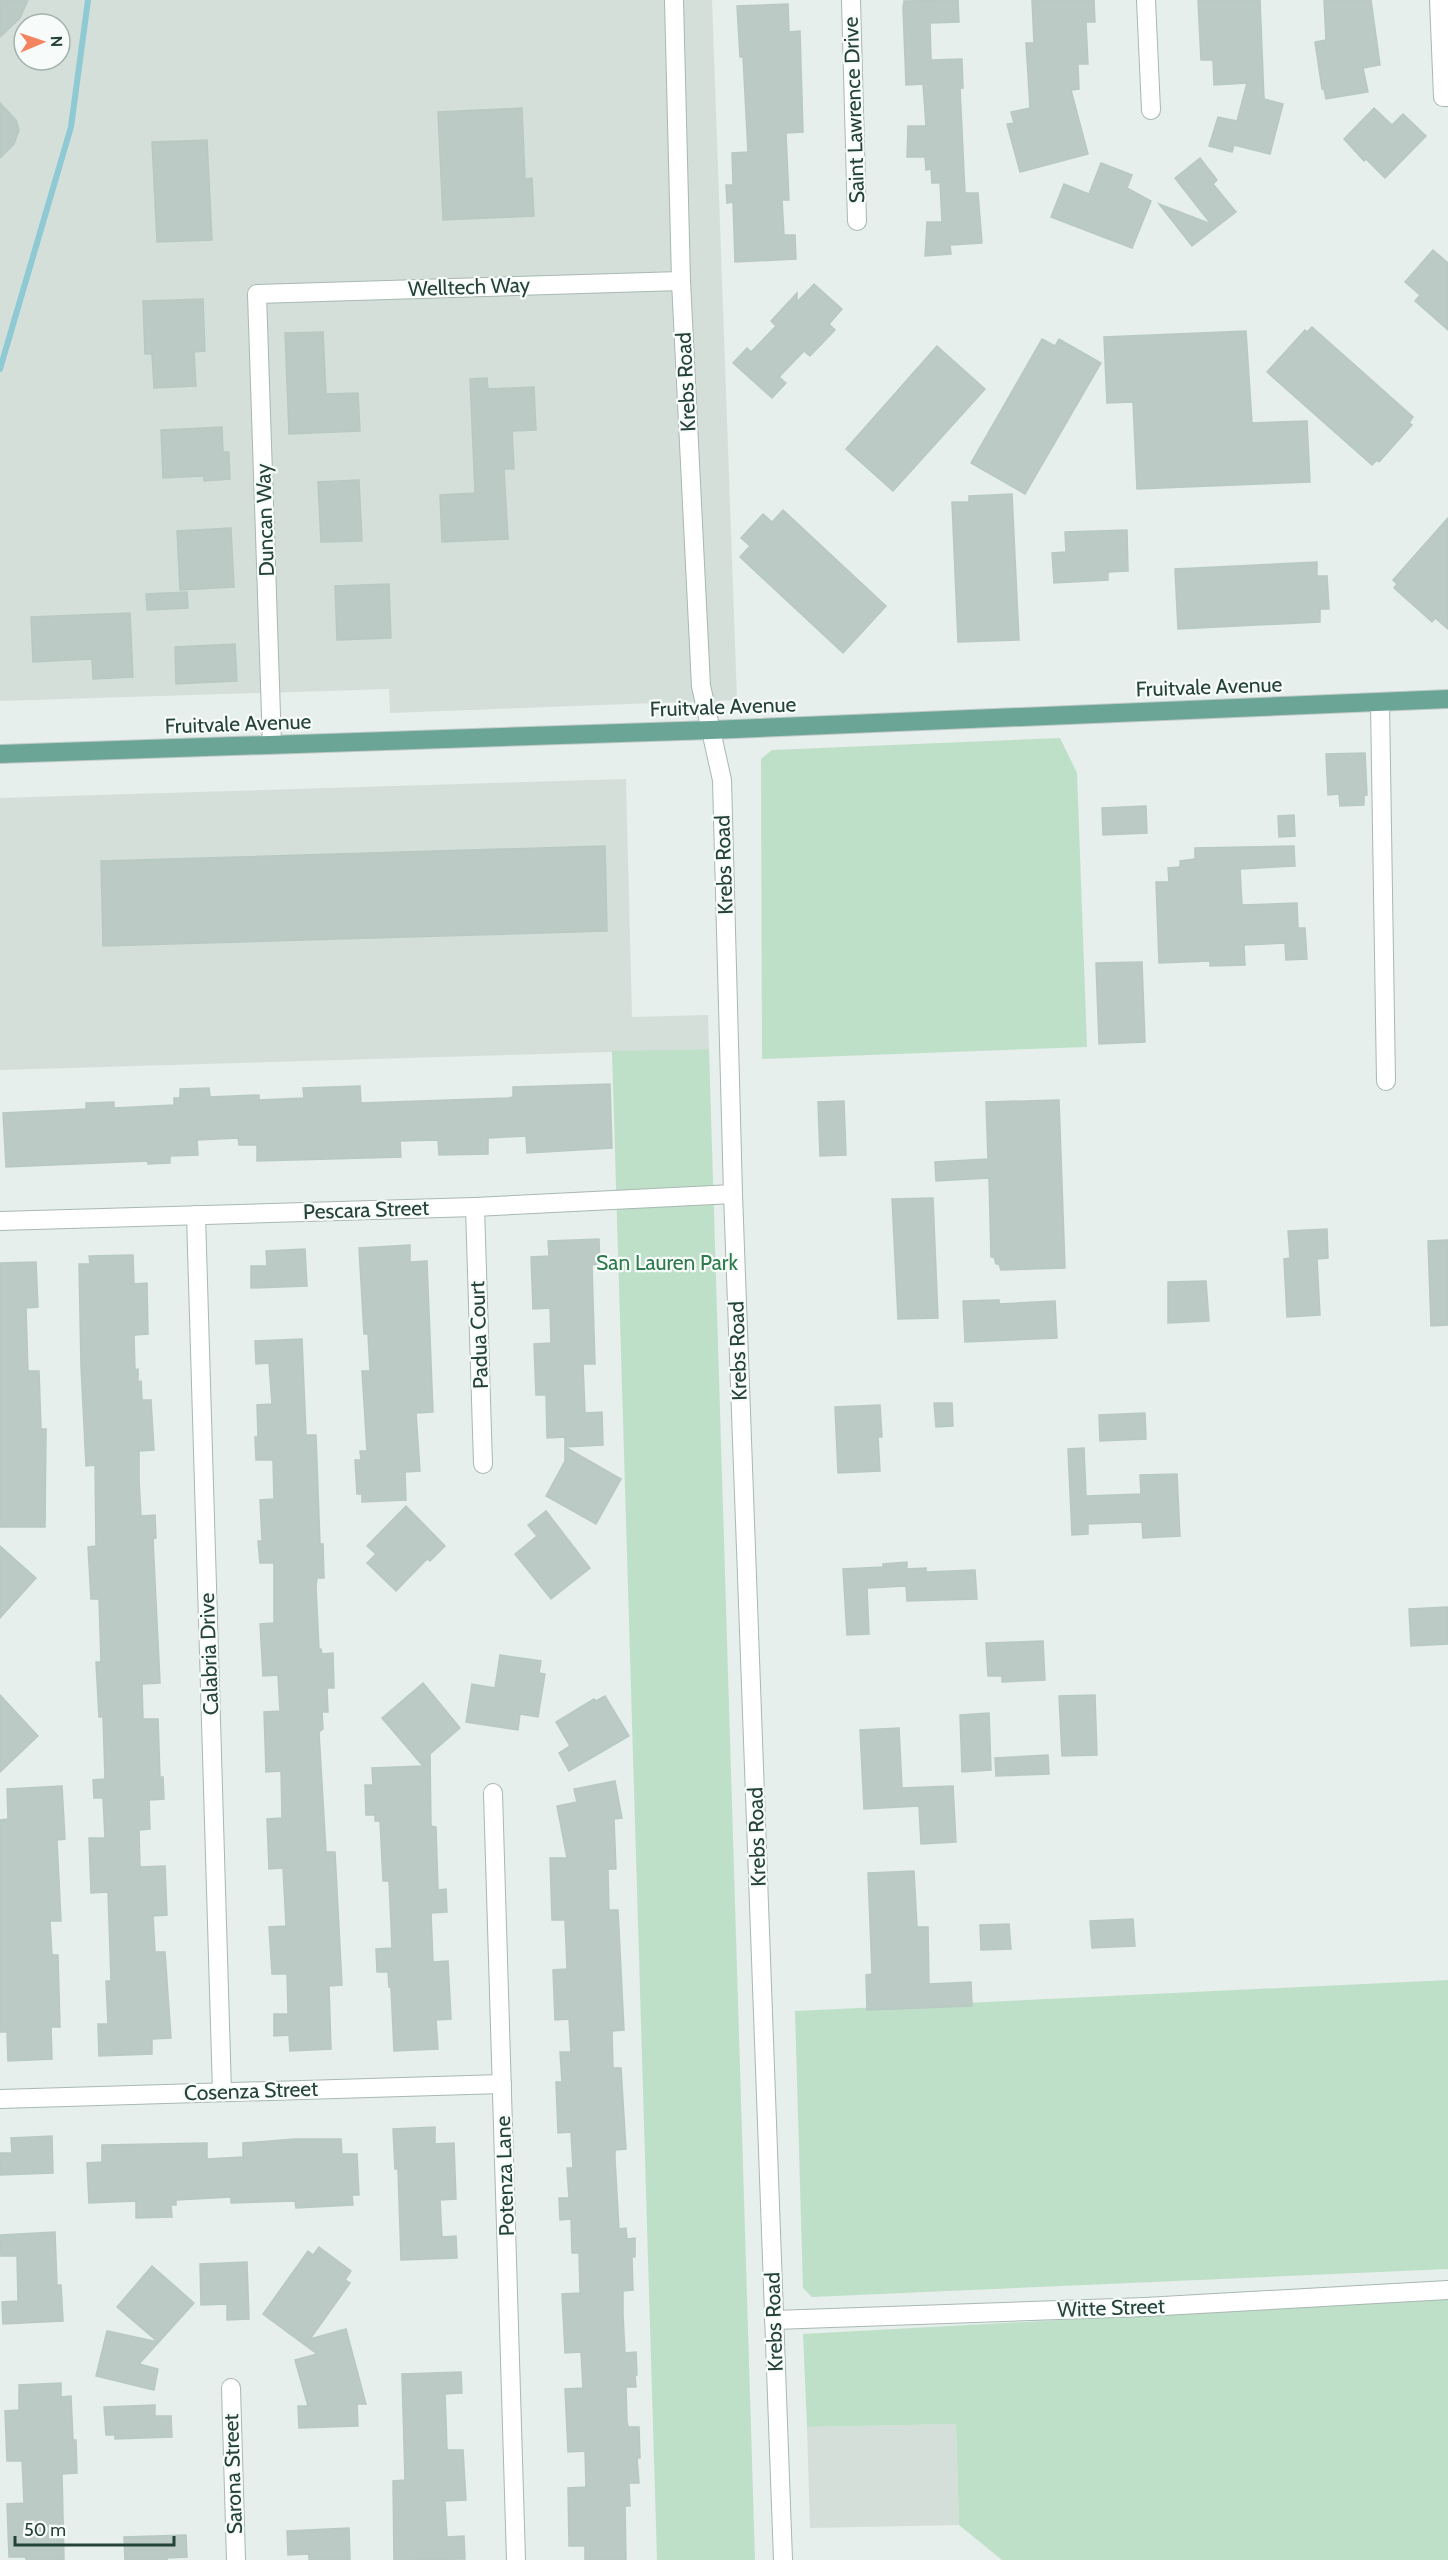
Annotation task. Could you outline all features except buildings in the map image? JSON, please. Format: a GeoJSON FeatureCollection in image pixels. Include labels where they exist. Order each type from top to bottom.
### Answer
{"type":"FeatureCollection","features":[{"type":"Feature","properties":{"kind":"main road","name":"Fruitvale Avenue"},"geometry":{"type":"LineString","coordinates":[[0,754],[711,730],[1448,699]]}},
{"type":"Feature","properties":{"kind":"street","name":"Krebs Road"},"geometry":{"type":"LineString","coordinates":[[674,0],[681,281],[702,686],[722,780],[733,1194],[783,2560]]}},
{"type":"Feature","properties":{"kind":"street","name":"Saint Lawrence Drive"},"geometry":{"type":"LineString","coordinates":[[851,0],[857,221]]}},
{"type":"Feature","properties":{"kind":"street"},"geometry":{"type":"LineString","coordinates":[[1146,0],[1151,110]]}},
{"type":"Feature","properties":{"kind":"street"},"geometry":{"type":"LineString","coordinates":[[1439,0],[1446,97]]}},
{"type":"Feature","properties":{"kind":"street","name":"Welltech Way"},"geometry":{"type":"LineString","coordinates":[[257,294],[681,281]]}},
{"type":"Feature","properties":{"kind":"street","name":"Duncan Way"},"geometry":{"type":"LineString","coordinates":[[257,294],[272,746]]}},
{"type":"Feature","properties":{"kind":"street"},"geometry":{"type":"LineString","coordinates":[[1380,703],[1386,1081]]}},
{"type":"Feature","properties":{"kind":"street","name":"Pescara Street"},"geometry":{"type":"LineString","coordinates":[[0,1221],[476,1207],[733,1194]]}},
{"type":"Feature","properties":{"kind":"street","name":"Padua Court"},"geometry":{"type":"LineString","coordinates":[[476,1207],[483,1464]]}},
{"type":"Feature","properties":{"kind":"street","name":"Calabria Drive"},"geometry":{"type":"LineString","coordinates":[[195,1215],[222,2092]]}},
{"type":"Feature","properties":{"kind":"street","name":"Potenza Lane"},"geometry":{"type":"LineString","coordinates":[[493,1793],[516,2560]]}},
{"type":"Feature","properties":{"kind":"street","name":"Cosenza Street"},"geometry":{"type":"LineString","coordinates":[[0,2099],[502,2084]]}},
{"type":"Feature","properties":{"kind":"street","name":"Witte Street"},"geometry":{"type":"LineString","coordinates":[[774,2320],[1145,2307],[1448,2290]]}},
{"type":"Feature","properties":{"kind":"street","name":"Sarona Street"},"geometry":{"type":"LineString","coordinates":[[231,2388],[236,2560]]}},
{"type":"Feature","properties":{"kind":"shaded area"},"geometry":{"type":"Polygon","coordinates":[[[0,0],[712,0],[737,700],[390,713],[389,689],[0,701],[0,0]]]}},
{"type":"Feature","properties":{"kind":"shaded area"},"geometry":{"type":"Polygon","coordinates":[[[626,779],[632,1017],[708,1015],[709,1049],[0,1070],[0,798],[626,779]]]}},
{"type":"Feature","properties":{"kind":"shaded area"},"geometry":{"type":"Polygon","coordinates":[[[956,2424],[959,2525],[810,2528],[807,2427],[956,2424]]]}},
{"type":"Feature","properties":{"kind":"green space"},"geometry":{"type":"Polygon","coordinates":[[[1060,738],[1077,773],[1087,1047],[762,1059],[761,759],[772,750],[1060,738]]]}},
{"type":"Feature","properties":{"kind":"green space","name":"San Lauren Park"},"geometry":{"type":"Polygon","coordinates":[[[709,1049],[755,2560],[657,2560],[612,1051],[709,1049]]]}},
{"type":"Feature","properties":{"kind":"green space"},"geometry":{"type":"Polygon","coordinates":[[[1448,1980],[1448,2269],[812,2297],[803,2288],[795,2011],[1448,1980]]]}},
{"type":"Feature","properties":{"kind":"green space"},"geometry":{"type":"Polygon","coordinates":[[[1448,2299],[1448,2560],[1002,2560],[959,2525],[956,2424],[807,2427],[803,2334],[1448,2299]]]}},
{"type":"Feature","properties":{"kind":"waterway"},"geometry":{"type":"LineString","coordinates":[[0,369],[71,127],[88,0]]}}]}
